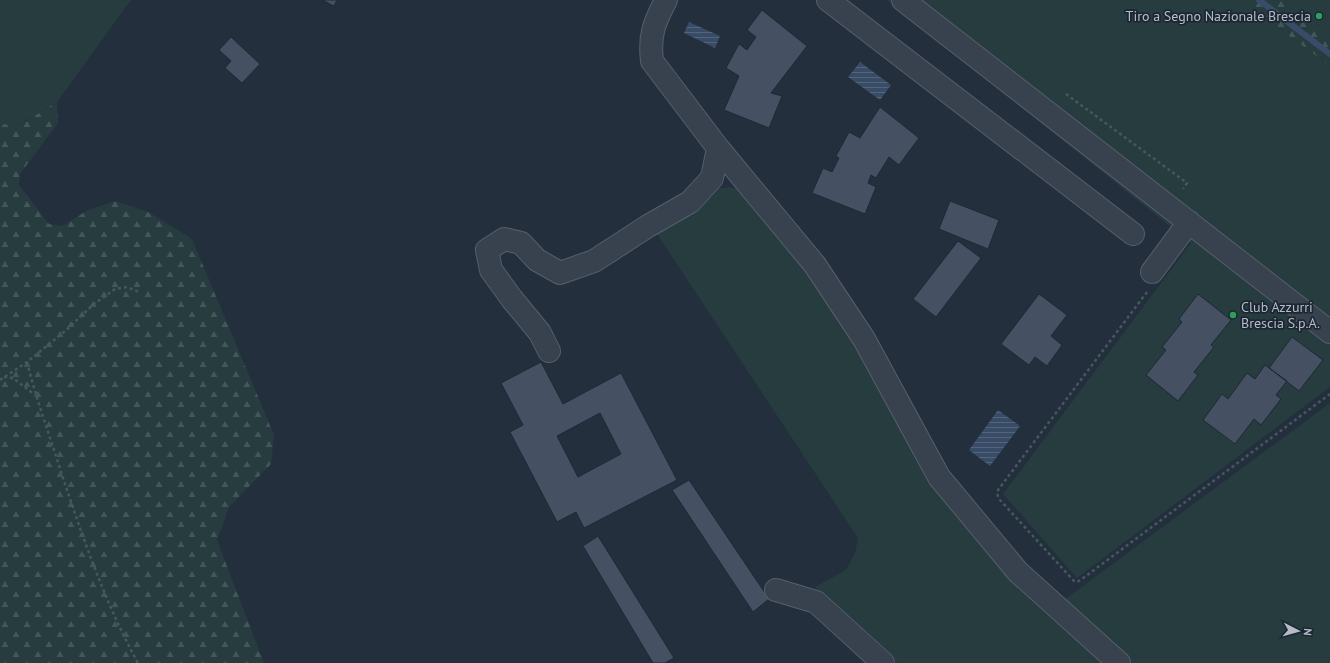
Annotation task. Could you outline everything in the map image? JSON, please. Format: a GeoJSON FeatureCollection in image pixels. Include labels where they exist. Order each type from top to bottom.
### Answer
{"type":"FeatureCollection","features":[{"type":"Feature","properties":{"kind":"lane"},"geometry":{"type":"LineString","coordinates":[[828,0],[1132,234]]}},
{"type":"Feature","properties":{"kind":"lane"},"geometry":{"type":"LineString","coordinates":[[903,0],[1330,332]]}},
{"type":"Feature","properties":{"kind":"lane"},"geometry":{"type":"LineString","coordinates":[[663,5],[652,32],[652,61],[718,148],[815,266],[864,339],[939,477],[1018,572],[1119,663]]}},
{"type":"Feature","properties":{"kind":"lane"},"geometry":{"type":"LineString","coordinates":[[549,351],[540,333],[512,299],[491,270],[487,250],[504,239],[521,243],[537,260],[560,273],[594,260],[690,202],[712,178],[718,148]]}},
{"type":"Feature","properties":{"kind":"lane"},"geometry":{"type":"LineString","coordinates":[[1150,282],[1189,222]]}},
{"type":"Feature","properties":{"kind":"lane"},"geometry":{"type":"LineString","coordinates":[[776,590],[816,602],[883,663]]}},
{"type":"Feature","properties":{"kind":"path"},"geometry":{"type":"LineString","coordinates":[[1066,94],[1188,183],[1169,207]]}},
{"type":"Feature","properties":{"kind":"path"},"geometry":{"type":"LineString","coordinates":[[1150,282],[998,490],[998,497],[1074,581],[1077,582],[1082,579],[1330,394]]}},
{"type":"Feature","properties":{"kind":"path"},"geometry":{"type":"LineString","coordinates":[[0,380],[27,362],[64,332],[94,304],[115,289],[127,287],[139,292]]}},
{"type":"Feature","properties":{"kind":"path"},"geometry":{"type":"LineString","coordinates":[[27,362],[35,396],[88,552],[126,642],[138,663]]}},
{"type":"Feature","properties":{"kind":"path"},"geometry":{"type":"LineString","coordinates":[[4,377],[13,378],[35,396]]}},
{"type":"Feature","properties":{"kind":"green space"},"geometry":{"type":"Polygon","coordinates":[[[0,0],[131,0],[57,102],[18,125],[0,124],[0,0]]]}},
{"type":"Feature","properties":{"kind":"green space","name":"Club Azzurri Brescia S.p.A."},"geometry":{"type":"Polygon","coordinates":[[[887,0],[1241,0],[1330,66],[1330,387],[1077,578],[1003,494],[1191,243],[887,0]]]}},
{"type":"Feature","properties":{"kind":"green space"},"geometry":{"type":"Polygon","coordinates":[[[1241,0],[1285,0],[1330,33],[1330,66],[1241,0]]]}},
{"type":"Feature","properties":{"kind":"green space","name":"Tiro a Segno Nazionale Brescia"},"geometry":{"type":"Polygon","coordinates":[[[1285,0],[1330,0],[1330,33],[1285,0]]]}},
{"type":"Feature","properties":{"kind":"green space"},"geometry":{"type":"Polygon","coordinates":[[[57,102],[58,123],[20,174],[19,185],[49,224],[63,226],[86,211],[115,201],[148,212],[192,239],[274,435],[271,464],[229,507],[217,540],[264,663],[0,663],[0,124],[19,125],[57,102]]]}},
{"type":"Feature","properties":{"kind":"green space"},"geometry":{"type":"Polygon","coordinates":[[[730,187],[742,190],[796,254],[856,337],[926,472],[1109,663],[897,663],[846,614],[815,587],[846,570],[855,553],[858,538],[655,231],[686,212],[717,189],[730,187]]]}},
{"type":"Feature","properties":{"kind":"green space"},"geometry":{"type":"Polygon","coordinates":[[[1330,403],[1330,663],[1132,663],[1064,600],[1330,403]]]}},
{"type":"Feature","properties":{"kind":"water"},"geometry":{"type":"Polygon","coordinates":[[[689,22],[720,36],[715,48],[684,33],[689,22]]]}},
{"type":"Feature","properties":{"kind":"water"},"geometry":{"type":"Polygon","coordinates":[[[860,62],[891,85],[880,100],[848,77],[860,62]]]}},
{"type":"Feature","properties":{"kind":"water"},"geometry":{"type":"Polygon","coordinates":[[[998,410],[1020,426],[990,466],[969,450],[998,410]]]}},
{"type":"Feature","properties":{"kind":"building"},"geometry":{"type":"Polygon","coordinates":[[[322,0],[337,0],[334,6],[322,0]]]}},
{"type":"Feature","properties":{"kind":"building"},"geometry":{"type":"Polygon","coordinates":[[[762,10],[807,46],[771,93],[782,96],[769,128],[724,110],[739,76],[726,68],[739,44],[747,50],[756,37],[747,30],[762,10]]]}},
{"type":"Feature","properties":{"kind":"building"},"geometry":{"type":"Polygon","coordinates":[[[231,37],[260,64],[242,83],[225,68],[231,61],[219,50],[231,37]]]}},
{"type":"Feature","properties":{"kind":"building"},"geometry":{"type":"Polygon","coordinates":[[[880,107],[919,138],[899,165],[889,157],[876,178],[871,175],[868,183],[876,187],[865,214],[812,193],[823,168],[832,172],[839,158],[836,156],[849,132],[860,138],[880,107]]]}},
{"type":"Feature","properties":{"kind":"building"},"geometry":{"type":"Polygon","coordinates":[[[950,201],[999,220],[988,249],[939,229],[950,201]]]}},
{"type":"Feature","properties":{"kind":"building"},"geometry":{"type":"Polygon","coordinates":[[[958,241],[981,258],[936,317],[913,299],[958,241]]]}},
{"type":"Feature","properties":{"kind":"building"},"geometry":{"type":"Polygon","coordinates":[[[1039,294],[1067,315],[1051,336],[1062,345],[1047,366],[1035,357],[1029,365],[1001,344],[1039,294]]]}},
{"type":"Feature","properties":{"kind":"building"},"geometry":{"type":"Polygon","coordinates":[[[1198,294],[1231,320],[1211,345],[1214,347],[1194,372],[1198,375],[1178,401],[1146,375],[1166,350],[1162,347],[1182,322],[1179,319],[1198,294]]]}},
{"type":"Feature","properties":{"kind":"building"},"geometry":{"type":"Polygon","coordinates":[[[1292,337],[1323,360],[1299,391],[1269,368],[1292,337]]]}},
{"type":"Feature","properties":{"kind":"building"},"geometry":{"type":"Polygon","coordinates":[[[541,362],[563,404],[621,373],[677,480],[584,528],[576,512],[557,522],[510,432],[523,425],[501,383],[541,362]],[[600,413],[557,436],[578,477],[621,454],[600,413]]]}},
{"type":"Feature","properties":{"kind":"building"},"geometry":{"type":"Polygon","coordinates":[[[1265,365],[1287,381],[1276,395],[1281,399],[1261,425],[1254,419],[1235,444],[1203,420],[1222,394],[1228,399],[1247,373],[1255,379],[1265,365]]]}},
{"type":"Feature","properties":{"kind":"building"},"geometry":{"type":"Polygon","coordinates":[[[689,480],[769,599],[753,612],[672,490],[689,480]]]}},
{"type":"Feature","properties":{"kind":"building"},"geometry":{"type":"Polygon","coordinates":[[[598,536],[674,658],[665,663],[653,663],[583,546],[598,536]]]}},
{"type":"Feature","properties":{"kind":"waterway"},"geometry":{"type":"LineString","coordinates":[[1259,0],[1330,54]]}},
{"type":"Feature","properties":{"kind":"place","name":"Tiro a Segno Nazionale Brescia"},"geometry":{"type":"Point","coordinates":[1319,16]}},
{"type":"Feature","properties":{"kind":"place","name":"Club Azzurri Brescia S.p.A."},"geometry":{"type":"Point","coordinates":[1233,315]}}]}
